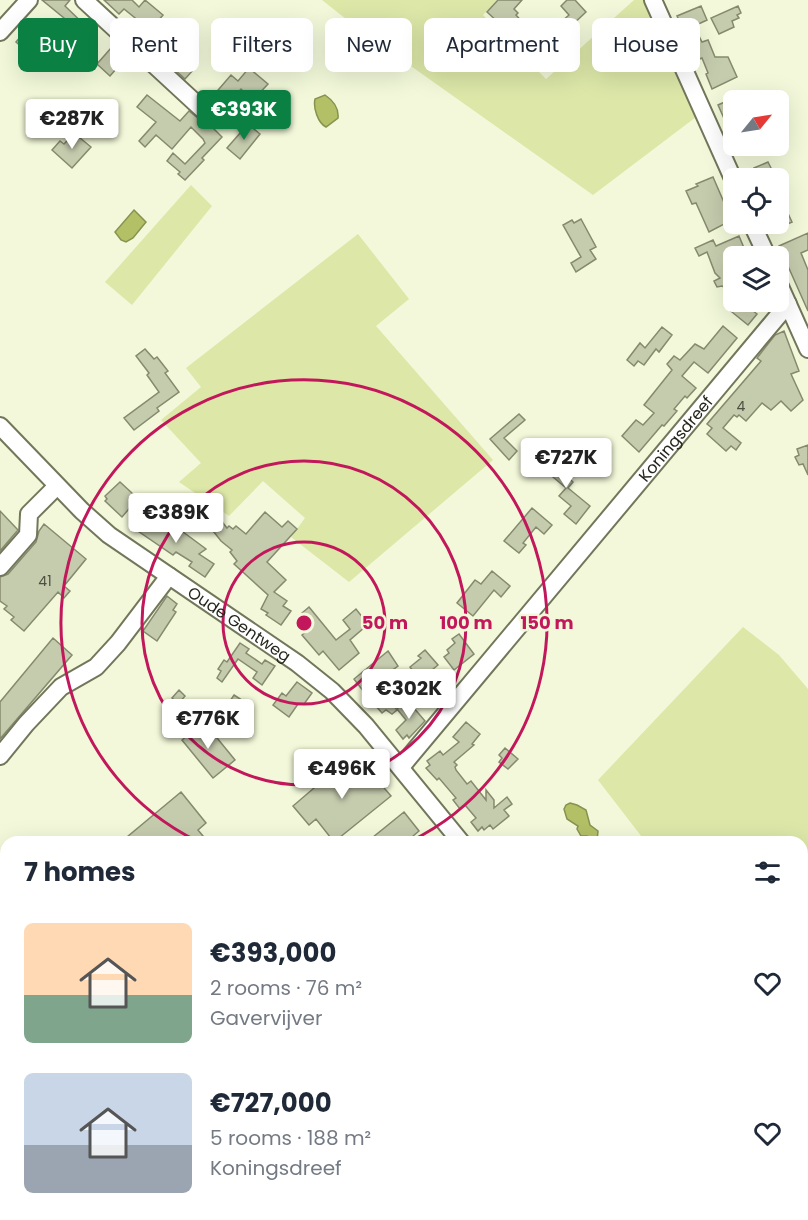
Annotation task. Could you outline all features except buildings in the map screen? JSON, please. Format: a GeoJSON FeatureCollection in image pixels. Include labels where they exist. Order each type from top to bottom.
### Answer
{"type":"FeatureCollection","features":[{"type":"Feature","properties":{"kind":"street"},"geometry":{"type":"LineString","coordinates":[[0,33],[29,0]]}},
{"type":"Feature","properties":{"kind":"street"},"geometry":{"type":"LineString","coordinates":[[84,0],[202,110]]}},
{"type":"Feature","properties":{"kind":"street"},"geometry":{"type":"LineString","coordinates":[[653,0],[728,168]]}},
{"type":"Feature","properties":{"kind":"street"},"geometry":{"type":"LineString","coordinates":[[789,306],[808,348]]}},
{"type":"Feature","properties":{"kind":"street","name":"Koningsdreef"},"geometry":{"type":"LineString","coordinates":[[401,767],[781,312]]}},
{"type":"Feature","properties":{"kind":"street","name":"Oude Gentweg"},"geometry":{"type":"LineString","coordinates":[[0,426],[82,511],[109,535],[326,685],[350,707],[401,767],[452,836]]}},
{"type":"Feature","properties":{"kind":"street"},"geometry":{"type":"LineString","coordinates":[[0,567],[28,535],[29,514],[57,486]]}},
{"type":"Feature","properties":{"kind":"street"},"geometry":{"type":"LineString","coordinates":[[0,756],[61,687],[96,667],[118,643],[169,576]]}},
{"type":"Feature","properties":{"kind":"shaded area"},"geometry":{"type":"Polygon","coordinates":[[[322,0],[497,0],[483,15],[486,18],[424,18],[424,72],[539,72],[546,79],[554,72],[580,72],[580,48],[592,38],[592,72],[676,72],[696,117],[593,195],[412,67],[412,18],[345,18],[322,0]]]}},
{"type":"Feature","properties":{"kind":"shaded area"},"geometry":{"type":"Polygon","coordinates":[[[634,0],[645,0],[653,18],[614,18],[634,0]]]}},
{"type":"Feature","properties":{"kind":"shaded area"},"geometry":{"type":"Polygon","coordinates":[[[325,95],[338,111],[338,118],[326,127],[318,119],[315,111],[315,99],[325,95]]]}},
{"type":"Feature","properties":{"kind":"shaded area"},"geometry":{"type":"Polygon","coordinates":[[[191,185],[212,206],[132,305],[105,282],[191,185]]]}},
{"type":"Feature","properties":{"kind":"shaded area"},"geometry":{"type":"Polygon","coordinates":[[[134,210],[146,222],[133,238],[126,242],[121,240],[115,232],[134,210]]]}},
{"type":"Feature","properties":{"kind":"shaded area"},"geometry":{"type":"Polygon","coordinates":[[[358,234],[409,299],[376,326],[493,460],[349,582],[291,537],[305,518],[263,481],[229,516],[179,482],[201,463],[161,420],[201,387],[186,368],[358,234]]]}},
{"type":"Feature","properties":{"kind":"shaded area"},"geometry":{"type":"Polygon","coordinates":[[[743,627],[779,655],[808,689],[808,836],[641,836],[598,780],[743,627]]]}},
{"type":"Feature","properties":{"kind":"shaded area"},"geometry":{"type":"Polygon","coordinates":[[[570,803],[586,810],[590,825],[598,831],[598,836],[581,836],[577,829],[578,826],[567,819],[564,809],[570,803]]]}}]}
